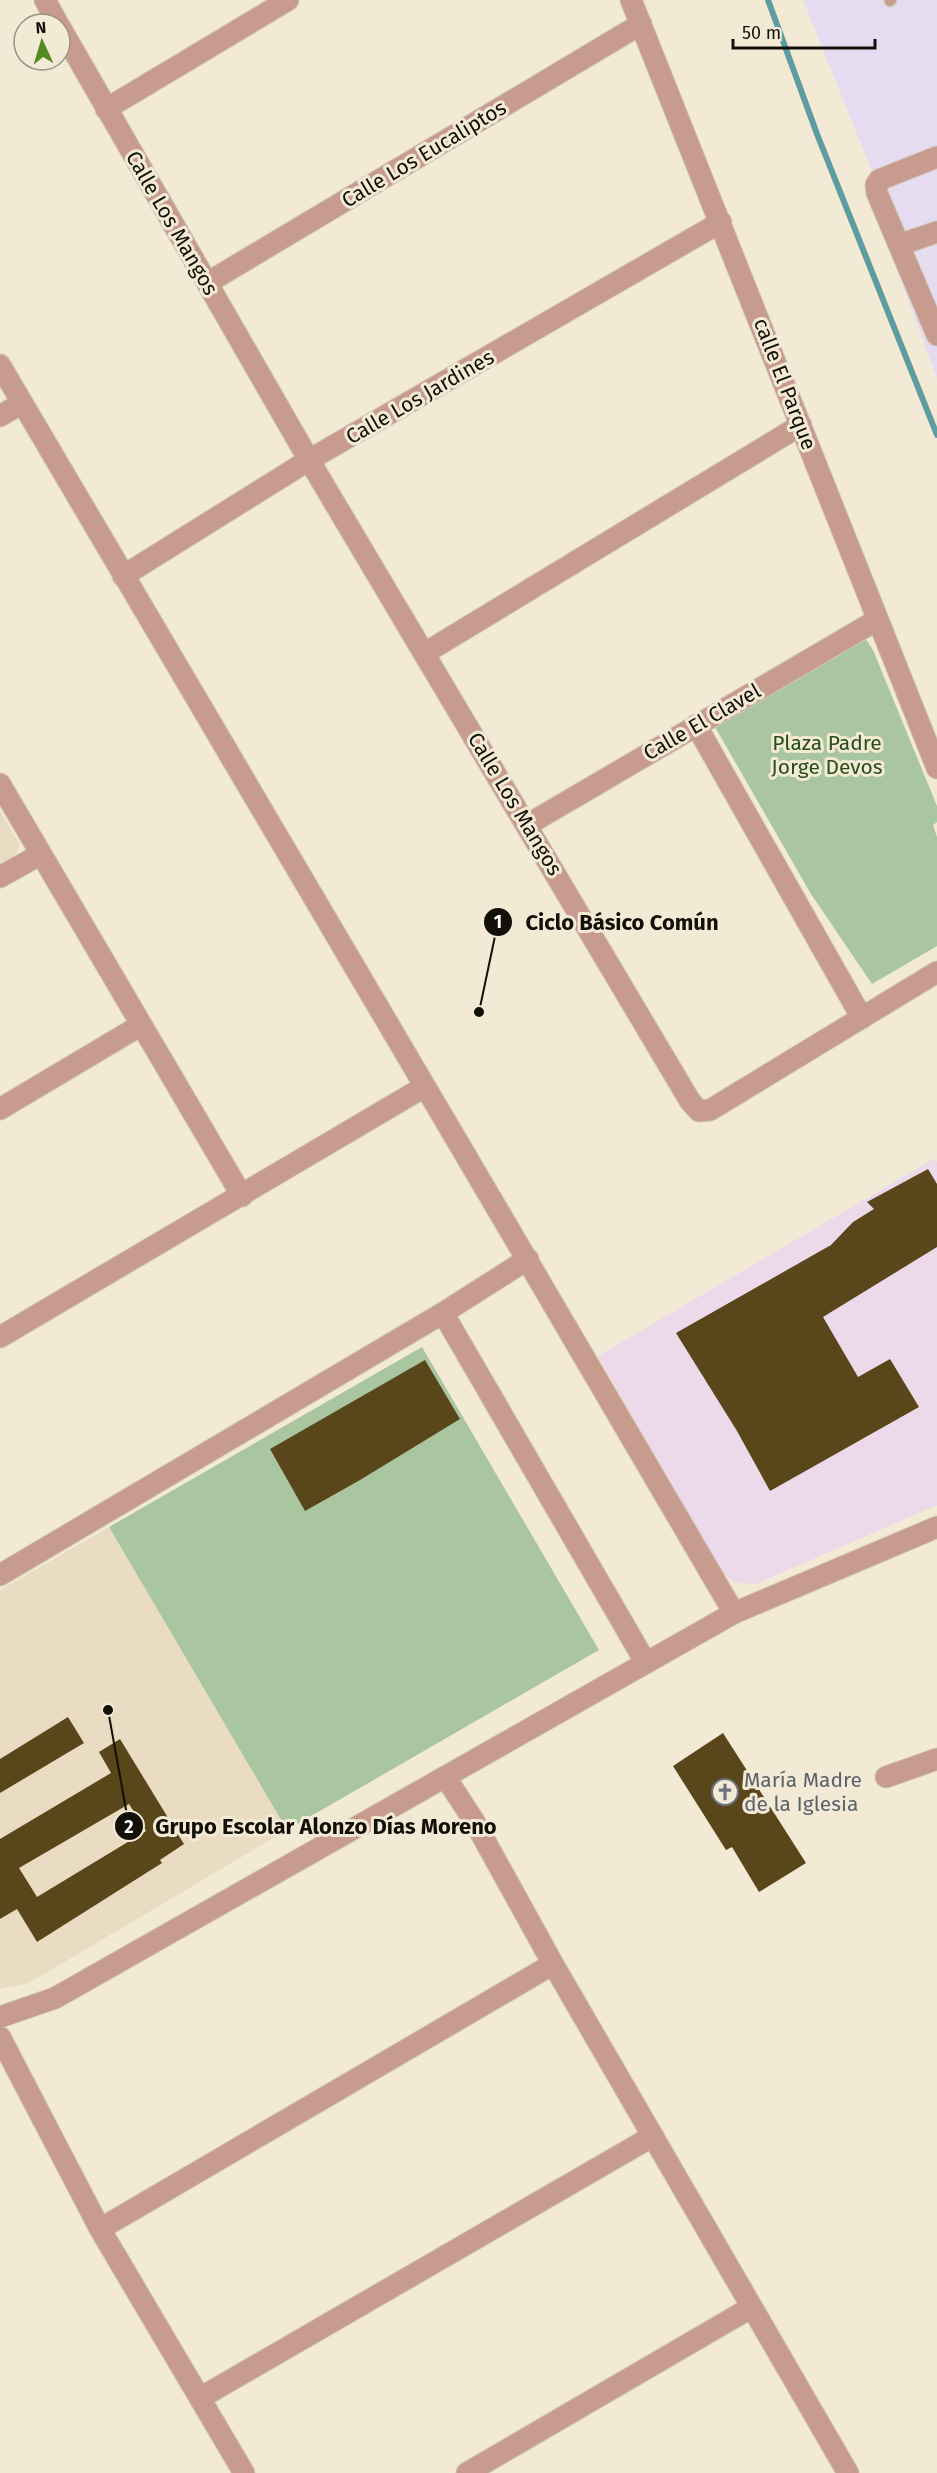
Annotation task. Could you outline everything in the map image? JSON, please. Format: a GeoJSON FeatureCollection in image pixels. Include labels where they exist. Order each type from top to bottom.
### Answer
{"type":"FeatureCollection","features":[{"type":"Feature","properties":{"kind":"street"},"geometry":{"type":"LineString","coordinates":[[105,109],[288,0]]}},
{"type":"Feature","properties":{"kind":"street","name":"calle El Parque"},"geometry":{"type":"LineString","coordinates":[[631,0],[937,768]]}},
{"type":"Feature","properties":{"kind":"street","name":"Calle Los Eucaliptos"},"geometry":{"type":"LineString","coordinates":[[207,283],[640,24]]}},
{"type":"Feature","properties":{"kind":"street","name":"Calle Los Mangos"},"geometry":{"type":"LineString","coordinates":[[72,49],[285,419],[690,1101],[699,1111],[710,1110],[937,972]]}},
{"type":"Feature","properties":{"kind":"street"},"geometry":{"type":"LineString","coordinates":[[937,157],[879,180],[876,185],[891,229],[937,335]]}},
{"type":"Feature","properties":{"kind":"street","name":"Calle Los Jardines"},"geometry":{"type":"LineString","coordinates":[[123,576],[314,467],[721,222]]}},
{"type":"Feature","properties":{"kind":"street"},"geometry":{"type":"LineString","coordinates":[[899,246],[937,232]]}},
{"type":"Feature","properties":{"kind":"street"},"geometry":{"type":"LineString","coordinates":[[0,365],[424,1087],[528,1259],[734,1613]]}},
{"type":"Feature","properties":{"kind":"street"},"geometry":{"type":"LineString","coordinates":[[0,416],[22,403]]}},
{"type":"Feature","properties":{"kind":"street"},"geometry":{"type":"LineString","coordinates":[[425,653],[801,425]]}},
{"type":"Feature","properties":{"kind":"street","name":"Calle El Clavel"},"geometry":{"type":"LineString","coordinates":[[527,825],[877,620]]}},
{"type":"Feature","properties":{"kind":"street"},"geometry":{"type":"LineString","coordinates":[[696,725],[862,1018]]}},
{"type":"Feature","properties":{"kind":"street"},"geometry":{"type":"LineString","coordinates":[[0,784],[242,1196]]}},
{"type":"Feature","properties":{"kind":"street"},"geometry":{"type":"LineString","coordinates":[[0,877],[41,854]]}},
{"type":"Feature","properties":{"kind":"street"},"geometry":{"type":"LineString","coordinates":[[0,1109],[141,1024]]}},
{"type":"Feature","properties":{"kind":"street"},"geometry":{"type":"LineString","coordinates":[[0,1337],[424,1087]]}},
{"type":"Feature","properties":{"kind":"street"},"geometry":{"type":"LineString","coordinates":[[0,1575],[442,1313],[528,1259]]}},
{"type":"Feature","properties":{"kind":"street"},"geometry":{"type":"LineString","coordinates":[[442,1313],[646,1663]]}},
{"type":"Feature","properties":{"kind":"street"},"geometry":{"type":"LineString","coordinates":[[0,2017],[55,1998],[734,1613],[937,1527]]}},
{"type":"Feature","properties":{"kind":"street"},"geometry":{"type":"LineString","coordinates":[[886,1777],[937,1759]]}},
{"type":"Feature","properties":{"kind":"street"},"geometry":{"type":"LineString","coordinates":[[446,1778],[474,1821],[553,1964],[848,2473]]}},
{"type":"Feature","properties":{"kind":"street"},"geometry":{"type":"LineString","coordinates":[[100,2229],[553,1964]]}},
{"type":"Feature","properties":{"kind":"street"},"geometry":{"type":"LineString","coordinates":[[0,2037],[100,2229],[244,2473]]}},
{"type":"Feature","properties":{"kind":"street"},"geometry":{"type":"LineString","coordinates":[[200,2398],[653,2136]]}},
{"type":"Feature","properties":{"kind":"street"},"geometry":{"type":"LineString","coordinates":[[468,2473],[752,2307]]}},
{"type":"Feature","properties":{"kind":"shaded area"},"geometry":{"type":"Polygon","coordinates":[[[803,0],[937,0],[937,378],[867,190],[872,171],[803,0]]]}},
{"type":"Feature","properties":{"kind":"shaded area"},"geometry":{"type":"Polygon","coordinates":[[[0,811],[20,845],[15,858],[0,866],[0,811]]]}},
{"type":"Feature","properties":{"kind":"shaded area"},"geometry":{"type":"Polygon","coordinates":[[[935,1158],[937,1162],[937,1505],[756,1584],[735,1583],[718,1569],[598,1356],[935,1158]]]}},
{"type":"Feature","properties":{"kind":"shaded area"},"geometry":{"type":"Polygon","coordinates":[[[109,1527],[287,1830],[29,1983],[0,1989],[0,1590],[109,1527]]]}},
{"type":"Feature","properties":{"kind":"green space","name":"Plaza Padre Jorge Devos"},"geometry":{"type":"Polygon","coordinates":[[[857,638],[865,638],[873,650],[937,806],[937,822],[933,825],[937,837],[937,946],[872,984],[811,894],[715,727],[857,638]]]}},
{"type":"Feature","properties":{"kind":"green space"},"geometry":{"type":"Polygon","coordinates":[[[422,1347],[599,1650],[287,1830],[109,1527],[422,1347]]]}},
{"type":"Feature","properties":{"kind":"building"},"geometry":{"type":"Polygon","coordinates":[[[928,1169],[937,1184],[937,1247],[823,1317],[858,1377],[890,1359],[919,1407],[770,1491],[737,1431],[676,1333],[831,1245],[853,1222],[874,1209],[867,1202],[928,1169]]]}},
{"type":"Feature","properties":{"kind":"building"},"geometry":{"type":"Polygon","coordinates":[[[425,1360],[460,1419],[305,1511],[270,1449],[425,1360]]]}},
{"type":"Feature","properties":{"kind":"building"},"geometry":{"type":"Polygon","coordinates":[[[68,1717],[84,1743],[0,1793],[0,1759],[68,1717]]]}},
{"type":"Feature","properties":{"kind":"building","name":"María Madre de la Iglesia"},"geometry":{"type":"Polygon","coordinates":[[[723,1733],[806,1863],[759,1892],[732,1847],[726,1850],[673,1766],[723,1733]]]}},
{"type":"Feature","properties":{"kind":"building"},"geometry":{"type":"Polygon","coordinates":[[[120,1739],[184,1844],[160,1860],[162,1863],[37,1942],[17,1909],[0,1919],[0,1839],[111,1773],[99,1752],[120,1739]],[[129,1804],[19,1868],[37,1897],[146,1831],[129,1804]]]}},
{"type":"Feature","properties":{"kind":"waterway"},"geometry":{"type":"LineString","coordinates":[[768,0],[817,134],[937,435]]}},
{"type":"Feature","properties":{"kind":"place","name":"Ciclo Básico Común"},"geometry":{"type":"Point","coordinates":[479,1012]}},
{"type":"Feature","properties":{"kind":"place","name":"Grupo Escolar Alonzo Días Moreno"},"geometry":{"type":"Point","coordinates":[108,1710]}},
{"type":"Feature","properties":{"kind":"place","name":"María Madre de la Iglesia"},"geometry":{"type":"Point","coordinates":[725,1792]}}]}
